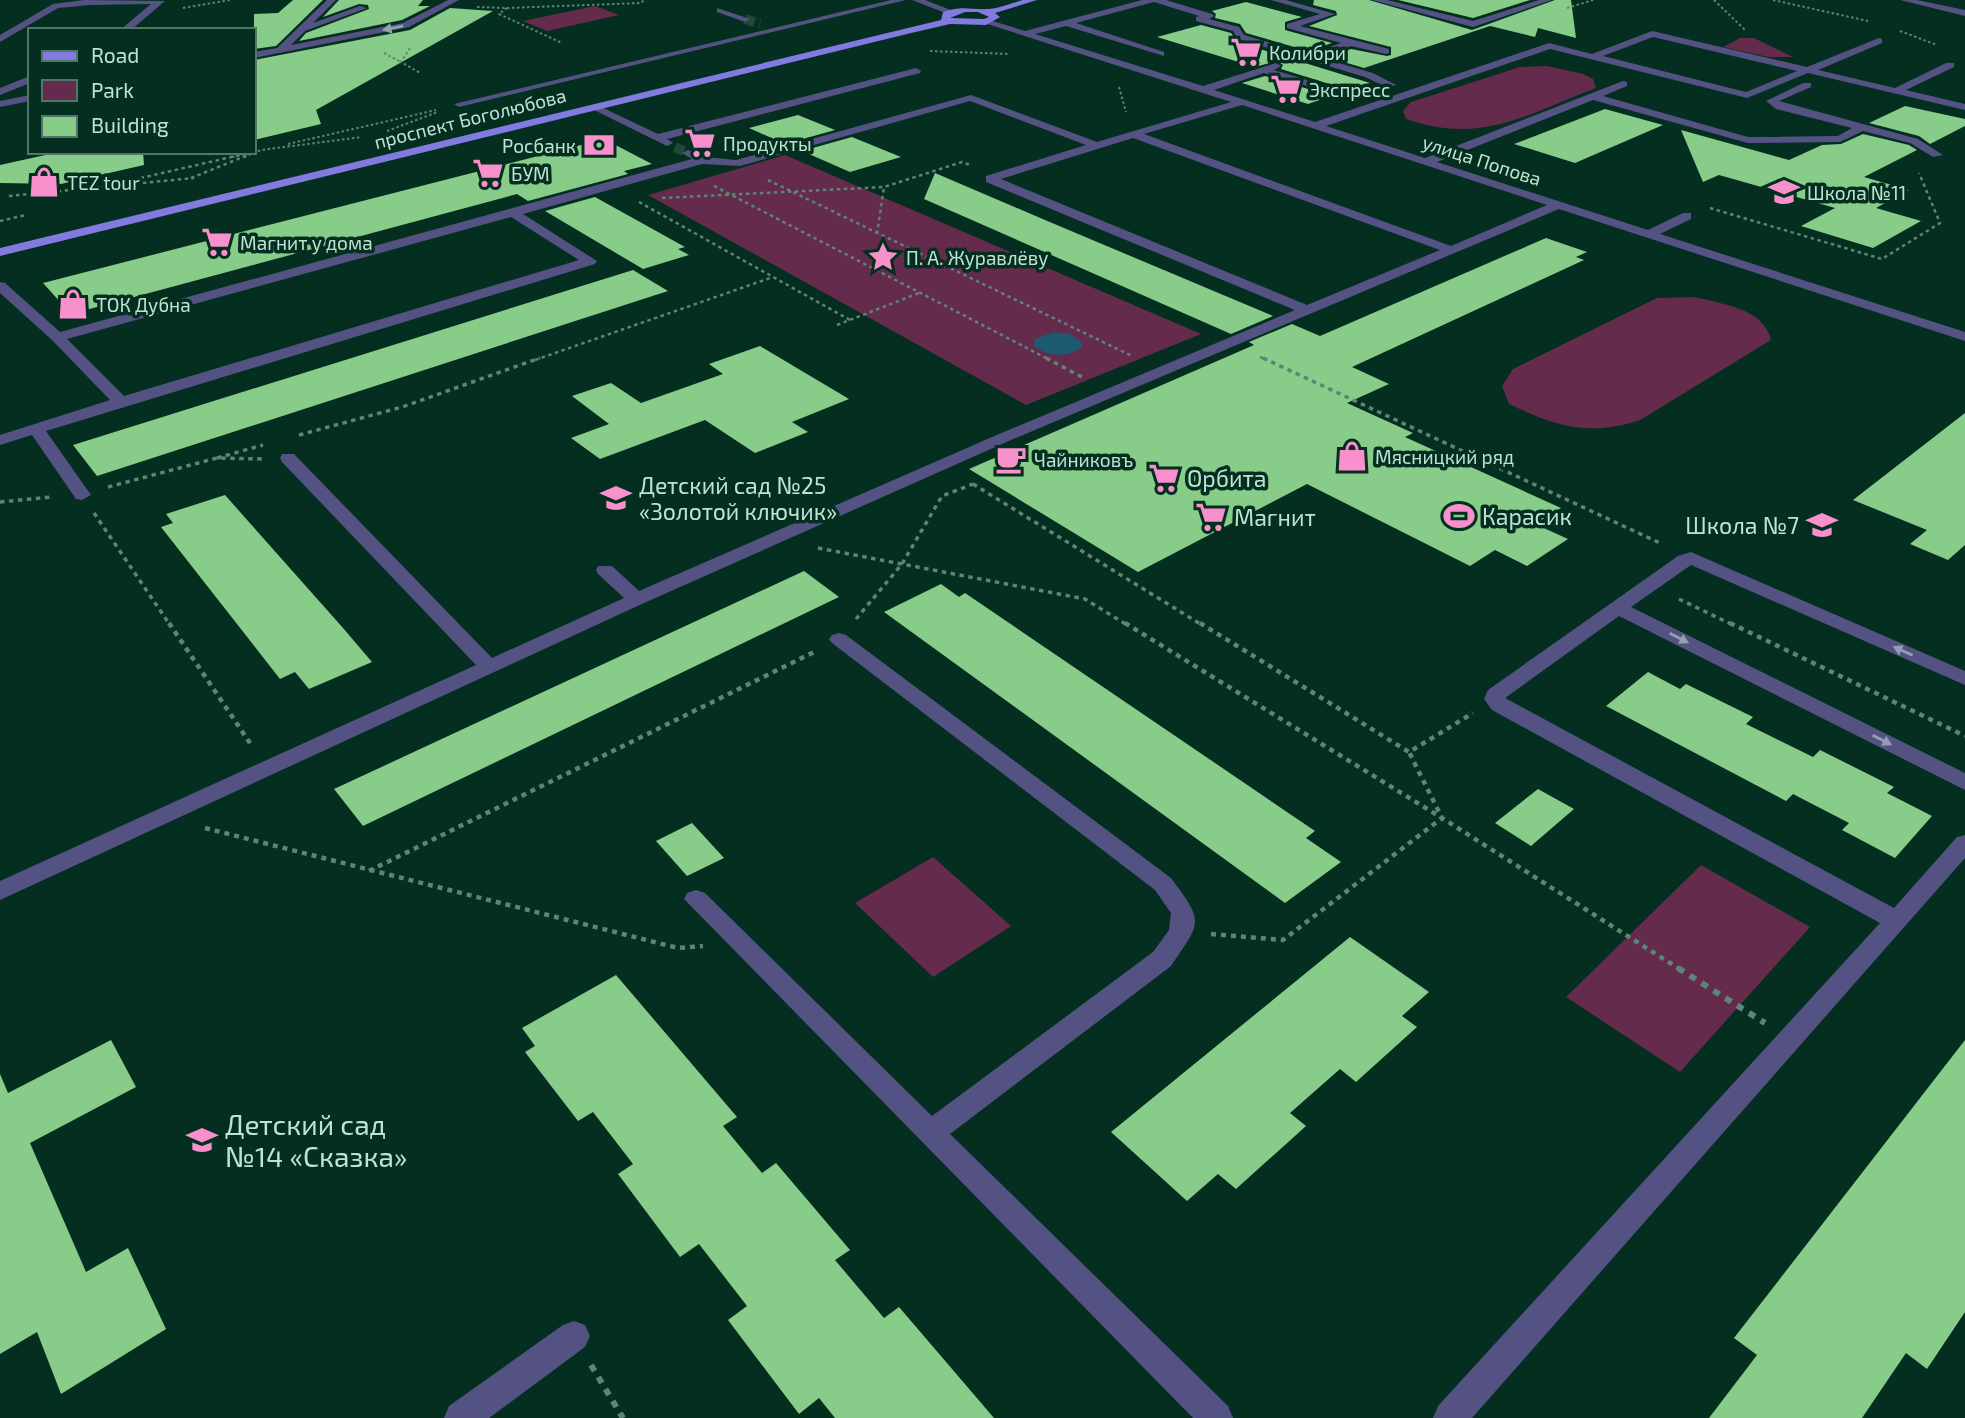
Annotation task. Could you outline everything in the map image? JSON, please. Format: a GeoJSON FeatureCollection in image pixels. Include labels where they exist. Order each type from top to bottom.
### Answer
{"type":"FeatureCollection","features":[{"type":"Feature","properties":{"kind":"main road"},"geometry":{"type":"LineString","coordinates":[[986,17],[1033,0]]}},
{"type":"Feature","properties":{"kind":"main road","name":"проспект Боголюбова"},"geometry":{"type":"LineString","coordinates":[[0,252],[595,107],[951,16],[986,17]]}},
{"type":"Feature","properties":{"kind":"street"},"geometry":{"type":"LineString","coordinates":[[128,28],[161,0]]}},
{"type":"Feature","properties":{"kind":"street"},"geometry":{"type":"LineString","coordinates":[[2,36],[56,6],[161,0]]}},
{"type":"Feature","properties":{"kind":"street"},"geometry":{"type":"LineString","coordinates":[[279,51],[332,0]]}},
{"type":"Feature","properties":{"kind":"street"},"geometry":{"type":"LineString","coordinates":[[332,41],[372,0]]}},
{"type":"Feature","properties":{"kind":"street"},"geometry":{"type":"LineString","coordinates":[[256,55],[406,25],[455,0]]}},
{"type":"Feature","properties":{"kind":"street"},"geometry":{"type":"LineString","coordinates":[[459,104],[902,0]]}},
{"type":"Feature","properties":{"kind":"street"},"geometry":{"type":"LineString","coordinates":[[916,0],[951,16]]}},
{"type":"Feature","properties":{"kind":"street"},"geometry":{"type":"LineString","coordinates":[[1026,34],[1154,0],[1209,16],[1199,19],[1236,29],[1241,37],[1369,75],[1391,85],[1353,97],[1264,70]]}},
{"type":"Feature","properties":{"kind":"street"},"geometry":{"type":"LineString","coordinates":[[1275,0],[1330,14],[1290,26],[1386,51]]}},
{"type":"Feature","properties":{"kind":"street"},"geometry":{"type":"LineString","coordinates":[[1376,0],[1473,24],[1548,0]]}},
{"type":"Feature","properties":{"kind":"street"},"geometry":{"type":"LineString","coordinates":[[1517,0],[1535,4]]}},
{"type":"Feature","properties":{"kind":"street"},"geometry":{"type":"LineString","coordinates":[[1903,0],[1965,13]]}},
{"type":"Feature","properties":{"kind":"street"},"geometry":{"type":"LineString","coordinates":[[846,3],[863,9]]}},
{"type":"Feature","properties":{"kind":"street"},"geometry":{"type":"LineString","coordinates":[[298,32],[363,8]]}},
{"type":"Feature","properties":{"kind":"street"},"geometry":{"type":"LineString","coordinates":[[720,10],[744,19]]}},
{"type":"Feature","properties":{"kind":"street","name":"улица Попова"},"geometry":{"type":"LineString","coordinates":[[986,17],[1026,34],[1965,337]]}},
{"type":"Feature","properties":{"kind":"street"},"geometry":{"type":"LineString","coordinates":[[1067,23],[1161,54]]}},
{"type":"Feature","properties":{"kind":"street"},"geometry":{"type":"LineString","coordinates":[[760,24],[775,30]]}},
{"type":"Feature","properties":{"kind":"street"},"geometry":{"type":"LineString","coordinates":[[1593,57],[1652,34],[1965,107]]}},
{"type":"Feature","properties":{"kind":"street"},"geometry":{"type":"LineString","coordinates":[[1314,125],[1549,46],[1746,94],[1878,41]]}},
{"type":"Feature","properties":{"kind":"street"},"geometry":{"type":"LineString","coordinates":[[1203,90],[1351,43]]}},
{"type":"Feature","properties":{"kind":"street"},"geometry":{"type":"LineString","coordinates":[[1896,91],[1950,65]]}},
{"type":"Feature","properties":{"kind":"street"},"geometry":{"type":"LineString","coordinates":[[657,138],[916,71]]}},
{"type":"Feature","properties":{"kind":"street"},"geometry":{"type":"LineString","coordinates":[[1327,89],[1369,75]]}},
{"type":"Feature","properties":{"kind":"street"},"geometry":{"type":"LineString","coordinates":[[1829,75],[1771,101],[1780,107],[1914,141],[1937,155]]}},
{"type":"Feature","properties":{"kind":"street"},"geometry":{"type":"LineString","coordinates":[[0,92],[28,80]]}},
{"type":"Feature","properties":{"kind":"street"},"geometry":{"type":"LineString","coordinates":[[1425,162],[1623,84]]}},
{"type":"Feature","properties":{"kind":"street"},"geometry":{"type":"LineString","coordinates":[[1592,96],[1748,140],[1840,139],[1861,128]]}},
{"type":"Feature","properties":{"kind":"street"},"geometry":{"type":"LineString","coordinates":[[595,107],[702,160],[736,164],[971,98],[1096,145]]}},
{"type":"Feature","properties":{"kind":"street"},"geometry":{"type":"LineString","coordinates":[[0,104],[28,99]]}},
{"type":"Feature","properties":{"kind":"street"},"geometry":{"type":"LineString","coordinates":[[1242,102],[990,179],[1306,310]]}},
{"type":"Feature","properties":{"kind":"street"},"geometry":{"type":"LineString","coordinates":[[1133,134],[1451,250]]}},
{"type":"Feature","properties":{"kind":"street"},"geometry":{"type":"LineString","coordinates":[[57,337],[702,160]]}},
{"type":"Feature","properties":{"kind":"street"},"geometry":{"type":"LineString","coordinates":[[0,891],[637,599],[1005,437],[1559,205]]}},
{"type":"Feature","properties":{"kind":"street"},"geometry":{"type":"LineString","coordinates":[[0,440],[590,261],[513,213]]}},
{"type":"Feature","properties":{"kind":"street"},"geometry":{"type":"LineString","coordinates":[[1648,234],[1687,216]]}},
{"type":"Feature","properties":{"kind":"street"},"geometry":{"type":"LineString","coordinates":[[2,290],[57,337],[121,402]]}},
{"type":"Feature","properties":{"kind":"street"},"geometry":{"type":"LineString","coordinates":[[36,429],[82,495]]}},
{"type":"Feature","properties":{"kind":"street"},"geometry":{"type":"LineString","coordinates":[[288,458],[490,667]]}},
{"type":"Feature","properties":{"kind":"street"},"geometry":{"type":"LineString","coordinates":[[1897,921],[1499,705],[1494,699],[1495,695],[1691,558],[1965,679]]}},
{"type":"Feature","properties":{"kind":"street"},"geometry":{"type":"LineString","coordinates":[[604,570],[637,599]]}},
{"type":"Feature","properties":{"kind":"street"},"geometry":{"type":"LineString","coordinates":[[1618,608],[1965,782]]}},
{"type":"Feature","properties":{"kind":"street"},"geometry":{"type":"LineString","coordinates":[[839,639],[1163,884],[1183,912],[1181,932],[1162,959],[930,1133]]}},
{"type":"Feature","properties":{"kind":"street"},"geometry":{"type":"LineString","coordinates":[[1450,1418],[1965,843]]}},
{"type":"Feature","properties":{"kind":"street"},"geometry":{"type":"LineString","coordinates":[[696,899],[1216,1418]]}},
{"type":"Feature","properties":{"kind":"street"},"geometry":{"type":"LineString","coordinates":[[461,1418],[574,1336]]}},
{"type":"Feature","properties":{"kind":"path"},"geometry":{"type":"LineString","coordinates":[[148,13],[230,0]]}},
{"type":"Feature","properties":{"kind":"path"},"geometry":{"type":"LineString","coordinates":[[445,6],[508,8],[641,3],[644,0]]}},
{"type":"Feature","properties":{"kind":"path"},"geometry":{"type":"LineString","coordinates":[[508,8],[499,15],[562,43]]}},
{"type":"Feature","properties":{"kind":"path"},"geometry":{"type":"LineString","coordinates":[[921,51],[1012,54]]}},
{"type":"Feature","properties":{"kind":"path"},"geometry":{"type":"LineString","coordinates":[[1117,80],[1126,112]]}},
{"type":"Feature","properties":{"kind":"path"},"geometry":{"type":"LineString","coordinates":[[256,151],[459,104]]}},
{"type":"Feature","properties":{"kind":"path"},"geometry":{"type":"LineString","coordinates":[[9,196],[102,187],[244,154]]}},
{"type":"Feature","properties":{"kind":"path"},"geometry":{"type":"LineString","coordinates":[[1687,216],[1706,207],[1882,259],[1940,223],[1916,165],[1937,155]]}},
{"type":"Feature","properties":{"kind":"path"},"geometry":{"type":"LineString","coordinates":[[663,198],[884,187],[962,162],[971,165]]}},
{"type":"Feature","properties":{"kind":"path"},"geometry":{"type":"LineString","coordinates":[[736,164],[1162,371]]}},
{"type":"Feature","properties":{"kind":"path"},"geometry":{"type":"LineString","coordinates":[[713,185],[1111,392]]}},
{"type":"Feature","properties":{"kind":"path"},"geometry":{"type":"LineString","coordinates":[[877,234],[884,187]]}},
{"type":"Feature","properties":{"kind":"path"},"geometry":{"type":"LineString","coordinates":[[649,199],[635,200],[850,320]]}},
{"type":"Feature","properties":{"kind":"path"},"geometry":{"type":"LineString","coordinates":[[0,221],[26,215]]}},
{"type":"Feature","properties":{"kind":"path"},"geometry":{"type":"LineString","coordinates":[[296,436],[402,407],[773,277]]}},
{"type":"Feature","properties":{"kind":"path"},"geometry":{"type":"LineString","coordinates":[[837,325],[920,293]]}},
{"type":"Feature","properties":{"kind":"path"},"geometry":{"type":"LineString","coordinates":[[1228,342],[1691,558]]}},
{"type":"Feature","properties":{"kind":"path"},"geometry":{"type":"LineString","coordinates":[[0,502],[82,495],[270,443]]}},
{"type":"Feature","properties":{"kind":"path"},"geometry":{"type":"LineString","coordinates":[[217,458],[288,458]]}},
{"type":"Feature","properties":{"kind":"path"},"geometry":{"type":"LineString","coordinates":[[943,465],[1409,752],[1442,818]]}},
{"type":"Feature","properties":{"kind":"path"},"geometry":{"type":"LineString","coordinates":[[369,871],[839,639],[902,564],[942,496],[973,484]]}},
{"type":"Feature","properties":{"kind":"path"},"geometry":{"type":"LineString","coordinates":[[82,495],[267,768]]}},
{"type":"Feature","properties":{"kind":"path"},"geometry":{"type":"LineString","coordinates":[[773,540],[1085,599],[1442,818],[1791,1039]]}},
{"type":"Feature","properties":{"kind":"path"},"geometry":{"type":"LineString","coordinates":[[1650,585],[1965,736]]}},
{"type":"Feature","properties":{"kind":"path"},"geometry":{"type":"LineString","coordinates":[[1409,752],[1494,699]]}},
{"type":"Feature","properties":{"kind":"path"},"geometry":{"type":"LineString","coordinates":[[164,817],[678,947],[742,945]]}},
{"type":"Feature","properties":{"kind":"path"},"geometry":{"type":"LineString","coordinates":[[1181,932],[1283,940],[1442,818]]}},
{"type":"Feature","properties":{"kind":"path"},"geometry":{"type":"LineString","coordinates":[[574,1336],[623,1418]]}},
{"type":"Feature","properties":{"kind":"green space"},"geometry":{"type":"Polygon","coordinates":[[[595,6],[619,15],[547,31],[523,21],[595,6]]]}},
{"type":"Feature","properties":{"kind":"green space"},"geometry":{"type":"Polygon","coordinates":[[[1740,38],[1754,38],[1793,57],[1768,57],[1723,47],[1740,38]]]}},
{"type":"Feature","properties":{"kind":"green space"},"geometry":{"type":"Polygon","coordinates":[[[1547,66],[1583,74],[1593,79],[1596,88],[1525,117],[1481,128],[1433,126],[1406,119],[1403,111],[1411,102],[1520,67],[1547,66]]]}},
{"type":"Feature","properties":{"kind":"green space"},"geometry":{"type":"Polygon","coordinates":[[[785,155],[1201,334],[1026,405],[648,195],[785,155]]]}},
{"type":"Feature","properties":{"kind":"green space"},"geometry":{"type":"Polygon","coordinates":[[[1694,297],[1729,305],[1751,314],[1767,329],[1771,340],[1640,420],[1622,425],[1605,428],[1573,427],[1509,404],[1502,386],[1513,369],[1657,298],[1694,297]]]}},
{"type":"Feature","properties":{"kind":"green space"},"geometry":{"type":"Polygon","coordinates":[[[933,857],[1011,926],[933,977],[855,903],[933,857]]]}},
{"type":"Feature","properties":{"kind":"green space"},"geometry":{"type":"Polygon","coordinates":[[[1701,865],[1810,927],[1680,1072],[1566,997],[1701,865]]]}},
{"type":"Feature","properties":{"kind":"water"},"geometry":{"type":"Polygon","coordinates":[[[1054,332],[1070,334],[1082,343],[1082,347],[1058,355],[1034,346],[1035,339],[1054,332]]]}},
{"type":"Feature","properties":{"kind":"building"},"geometry":{"type":"Polygon","coordinates":[[[293,0],[323,0],[276,46],[256,49],[254,14],[278,13],[293,0]]]}},
{"type":"Feature","properties":{"kind":"building"},"geometry":{"type":"Polygon","coordinates":[[[339,0],[423,0],[418,6],[430,6],[402,20],[299,41],[306,33],[369,9],[368,5],[359,4],[323,17],[339,0]]]}},
{"type":"Feature","properties":{"kind":"building"},"geometry":{"type":"Polygon","coordinates":[[[1314,0],[1369,0],[1472,30],[1555,0],[1571,0],[1576,38],[1538,28],[1535,37],[1490,26],[1364,68],[1327,57],[1351,49],[1387,56],[1391,55],[1391,47],[1309,26],[1337,15],[1336,11],[1313,5],[1314,0]]]}},
{"type":"Feature","properties":{"kind":"building"},"geometry":{"type":"Polygon","coordinates":[[[1398,0],[1530,0],[1473,18],[1398,0]]]}},
{"type":"Feature","properties":{"kind":"building"},"geometry":{"type":"Polygon","coordinates":[[[1246,2],[1302,17],[1285,22],[1285,30],[1332,43],[1308,51],[1246,33],[1240,24],[1215,18],[1216,14],[1212,11],[1246,2]]]}},
{"type":"Feature","properties":{"kind":"building"},"geometry":{"type":"Polygon","coordinates":[[[450,8],[493,11],[316,110],[321,124],[256,140],[256,60],[410,30],[450,8]]]}},
{"type":"Feature","properties":{"kind":"building"},"geometry":{"type":"Polygon","coordinates":[[[1201,25],[1231,33],[1237,42],[1370,83],[1349,90],[1281,69],[1283,65],[1277,61],[1255,67],[1157,37],[1201,25]]]}},
{"type":"Feature","properties":{"kind":"building","name":"Экспресс"},"geometry":{"type":"Polygon","coordinates":[[[1265,76],[1331,96],[1308,104],[1242,83],[1265,76]]]}},
{"type":"Feature","properties":{"kind":"building"},"geometry":{"type":"Polygon","coordinates":[[[1905,106],[1965,119],[1965,126],[1930,144],[1919,136],[1869,123],[1905,106]]]}},
{"type":"Feature","properties":{"kind":"building"},"geometry":{"type":"Polygon","coordinates":[[[1605,109],[1663,125],[1575,163],[1514,144],[1605,109]]]}},
{"type":"Feature","properties":{"kind":"building"},"geometry":{"type":"Polygon","coordinates":[[[798,115],[835,130],[785,144],[749,128],[798,115]]]}},
{"type":"Feature","properties":{"kind":"building"},"geometry":{"type":"Polygon","coordinates":[[[1681,130],[1789,160],[1822,145],[1841,144],[1863,134],[1909,145],[1917,150],[1864,177],[1909,190],[1876,208],[1921,221],[1873,248],[1801,226],[1835,208],[1719,175],[1703,182],[1681,130]]]}},
{"type":"Feature","properties":{"kind":"building"},"geometry":{"type":"Polygon","coordinates":[[[852,137],[901,157],[850,172],[802,151],[852,137]]]}},
{"type":"Feature","properties":{"kind":"building"},"geometry":{"type":"Polygon","coordinates":[[[604,139],[652,164],[624,171],[628,174],[528,201],[517,194],[71,314],[43,283],[604,139]]]}},
{"type":"Feature","properties":{"kind":"building"},"geometry":{"type":"Polygon","coordinates":[[[50,154],[143,154],[144,165],[61,184],[0,183],[0,165],[50,154]]]}},
{"type":"Feature","properties":{"kind":"building"},"geometry":{"type":"Polygon","coordinates":[[[935,173],[1273,316],[1231,334],[924,199],[935,173]]]}},
{"type":"Feature","properties":{"kind":"building"},"geometry":{"type":"Polygon","coordinates":[[[595,197],[685,247],[678,249],[689,255],[643,269],[545,211],[595,197]]]}},
{"type":"Feature","properties":{"kind":"building"},"geometry":{"type":"Polygon","coordinates":[[[1546,238],[1587,252],[1576,257],[1584,260],[1352,367],[1389,384],[1347,403],[1413,433],[1405,437],[1561,508],[1535,524],[1568,539],[1527,566],[1495,550],[1470,566],[1307,484],[1138,572],[969,469],[1254,345],[1249,342],[1292,324],[1320,336],[1546,238]]]}},
{"type":"Feature","properties":{"kind":"building"},"geometry":{"type":"Polygon","coordinates":[[[633,270],[668,291],[97,476],[73,445],[633,270]]]}},
{"type":"Feature","properties":{"kind":"building"},"geometry":{"type":"Polygon","coordinates":[[[760,346],[849,399],[792,422],[808,432],[755,453],[705,420],[600,459],[571,438],[609,424],[572,396],[611,383],[641,403],[723,374],[709,364],[760,346]]]}},
{"type":"Feature","properties":{"kind":"building"},"geometry":{"type":"Polygon","coordinates":[[[1965,413],[1965,545],[1948,560],[1910,544],[1927,530],[1853,500],[1965,413]]]}},
{"type":"Feature","properties":{"kind":"building"},"geometry":{"type":"Polygon","coordinates":[[[225,495],[372,662],[309,689],[295,672],[280,679],[161,527],[173,523],[166,514],[225,495]]]}},
{"type":"Feature","properties":{"kind":"building"},"geometry":{"type":"Polygon","coordinates":[[[804,571],[839,597],[363,826],[334,789],[804,571]]]}},
{"type":"Feature","properties":{"kind":"building"},"geometry":{"type":"Polygon","coordinates":[[[941,584],[959,597],[965,593],[1315,831],[1306,838],[1341,862],[1285,903],[884,612],[941,584]]]}},
{"type":"Feature","properties":{"kind":"building"},"geometry":{"type":"Polygon","coordinates":[[[1648,672],[1680,689],[1686,684],[1753,717],[1746,724],[1813,757],[1820,750],[1894,787],[1887,793],[1932,816],[1895,858],[1842,830],[1849,823],[1793,794],[1786,801],[1606,706],[1648,672]]]}},
{"type":"Feature","properties":{"kind":"building"},"geometry":{"type":"Polygon","coordinates":[[[1538,789],[1574,809],[1531,846],[1495,823],[1538,789]]]}},
{"type":"Feature","properties":{"kind":"building"},"geometry":{"type":"Polygon","coordinates":[[[692,823],[724,858],[687,876],[656,841],[692,823]]]}},
{"type":"Feature","properties":{"kind":"building"},"geometry":{"type":"Polygon","coordinates":[[[1350,937],[1429,992],[1402,1016],[1417,1027],[1356,1082],[1340,1069],[1290,1113],[1306,1126],[1236,1189],[1218,1174],[1187,1201],[1111,1132],[1350,937]]]}},
{"type":"Feature","properties":{"kind":"building"},"geometry":{"type":"Polygon","coordinates":[[[616,975],[737,1117],[723,1126],[762,1173],[776,1163],[850,1250],[835,1260],[884,1318],[899,1307],[994,1418],[835,1418],[819,1398],[799,1414],[728,1320],[747,1306],[699,1244],[680,1257],[618,1174],[633,1164],[593,1112],[578,1121],[525,1052],[535,1046],[522,1028],[616,975]]]}},
{"type":"Feature","properties":{"kind":"building"},"geometry":{"type":"Polygon","coordinates":[[[111,1040],[136,1087],[30,1143],[86,1272],[128,1248],[166,1329],[61,1394],[37,1332],[0,1354],[0,1074],[8,1093],[111,1040]]]}},
{"type":"Feature","properties":{"kind":"building"},"geometry":{"type":"Polygon","coordinates":[[[1965,1040],[1965,1312],[1927,1369],[1906,1353],[1862,1418],[1709,1418],[1757,1355],[1734,1338],[1965,1040]]]}},
{"type":"Feature","properties":{"kind":"tunnel"},"geometry":{"type":"LineString","coordinates":[[745,19],[760,24]]}},
{"type":"Feature","properties":{"kind":"tunnel"},"geometry":{"type":"LineString","coordinates":[[675,147],[688,153]]}},
{"type":"Feature","properties":{"kind":"place","name":"Колибри"},"geometry":{"type":"Point","coordinates":[1246,52]}},
{"type":"Feature","properties":{"kind":"place","name":"Экспресс"},"geometry":{"type":"Point","coordinates":[1286,89]}},
{"type":"Feature","properties":{"kind":"place","name":"Продукты"},"geometry":{"type":"Point","coordinates":[700,143]}},
{"type":"Feature","properties":{"kind":"place","name":"Росбанк"},"geometry":{"type":"Point","coordinates":[599,145]}},
{"type":"Feature","properties":{"kind":"place","name":"БУМ"},"geometry":{"type":"Point","coordinates":[488,173]}},
{"type":"Feature","properties":{"kind":"place","name":"TEZ tour"},"geometry":{"type":"Point","coordinates":[44,182]}},
{"type":"Feature","properties":{"kind":"place","name":"Школа №11"},"geometry":{"type":"Point","coordinates":[1784,192]}},
{"type":"Feature","properties":{"kind":"place","name":"Магнит у дома"},"geometry":{"type":"Point","coordinates":[217,242]}},
{"type":"Feature","properties":{"kind":"place","name":"П. А. Журавлёву"},"geometry":{"type":"Point","coordinates":[883,257]}},
{"type":"Feature","properties":{"kind":"place","name":"ТОК Дубна"},"geometry":{"type":"Point","coordinates":[73,304]}},
{"type":"Feature","properties":{"kind":"place","name":"Мясницкий ряд"},"geometry":{"type":"Point","coordinates":[1352,456]}},
{"type":"Feature","properties":{"kind":"place","name":"Чайниковъ"},"geometry":{"type":"Point","coordinates":[1011,459]}},
{"type":"Feature","properties":{"kind":"place","name":"Орбита"},"geometry":{"type":"Point","coordinates":[1164,478]}},
{"type":"Feature","properties":{"kind":"place","name":"Детский сад №25 «Золотой ключик»"},"geometry":{"type":"Point","coordinates":[616,498]}},
{"type":"Feature","properties":{"kind":"place","name":"Карасик"},"geometry":{"type":"Point","coordinates":[1459,516]}},
{"type":"Feature","properties":{"kind":"place","name":"Магнит"},"geometry":{"type":"Point","coordinates":[1211,517]}},
{"type":"Feature","properties":{"kind":"place","name":"Школа №7"},"geometry":{"type":"Point","coordinates":[1822,525]}},
{"type":"Feature","properties":{"kind":"place","name":"Детский сад №14 «Сказка»"},"geometry":{"type":"Point","coordinates":[202,1140]}}]}
